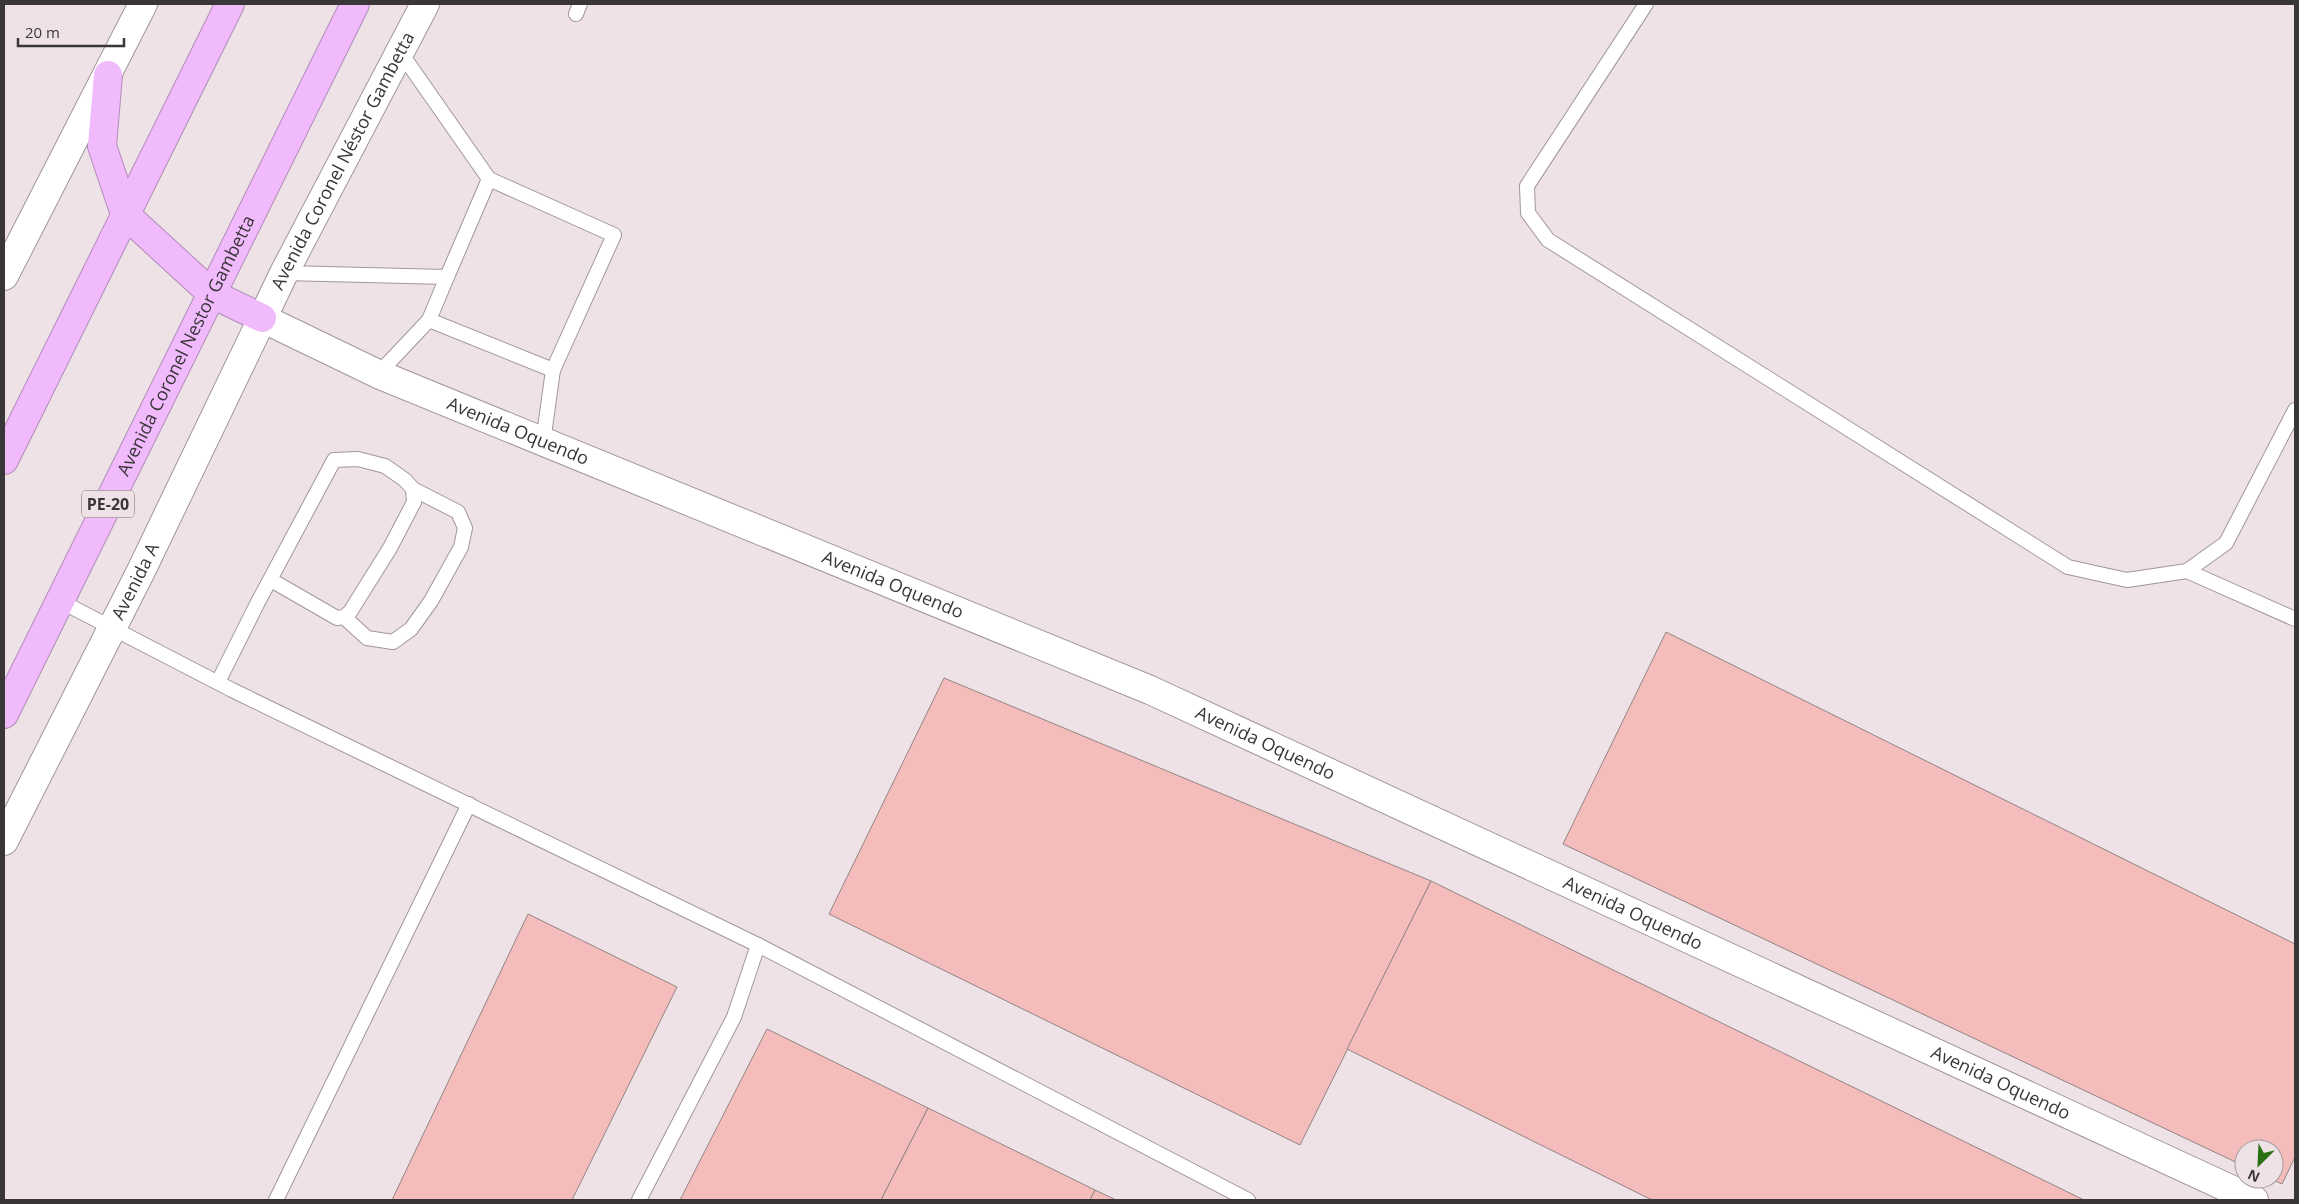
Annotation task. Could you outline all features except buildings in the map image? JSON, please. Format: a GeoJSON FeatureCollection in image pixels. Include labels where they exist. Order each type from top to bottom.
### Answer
{"type":"FeatureCollection","features":[{"type":"Feature","properties":{"kind":"highway"},"geometry":{"type":"LineString","coordinates":[[4,460],[230,4]]}},
{"type":"Feature","properties":{"kind":"highway","name":"Avenida Coronel Nestor Gambetta"},"geometry":{"type":"LineString","coordinates":[[4,714],[355,4]]}},
{"type":"Feature","properties":{"kind":"highway"},"geometry":{"type":"LineString","coordinates":[[108,75],[102,146],[125,214],[212,294],[262,318]]}},
{"type":"Feature","properties":{"kind":"street"},"geometry":{"type":"LineString","coordinates":[[4,276],[144,4]]}},
{"type":"Feature","properties":{"kind":"street","name":"Avenida Coronel Néstor Gambetta"},"geometry":{"type":"LineString","coordinates":[[262,318],[284,272],[426,4]]}},
{"type":"Feature","properties":{"kind":"street","name":"Avenida Oquendo"},"geometry":{"type":"LineString","coordinates":[[262,318],[378,374],[1150,690],[2254,1200]]}},
{"type":"Feature","properties":{"kind":"street","name":"Avenida A"},"geometry":{"type":"LineString","coordinates":[[4,841],[111,629],[262,318]]}},
{"type":"Feature","properties":{"kind":"lane"},"geometry":{"type":"LineString","coordinates":[[1646,4],[1526,186],[1528,213],[1548,240],[2068,567],[2127,580],[2187,570],[2226,543],[2295,410]]}},
{"type":"Feature","properties":{"kind":"lane"},"geometry":{"type":"LineString","coordinates":[[401,53],[490,179],[614,235],[553,370],[543,442]]}},
{"type":"Feature","properties":{"kind":"lane"},"geometry":{"type":"LineString","coordinates":[[378,374],[429,320],[490,179]]}},
{"type":"Feature","properties":{"kind":"lane"},"geometry":{"type":"LineString","coordinates":[[284,272],[447,277]]}},
{"type":"Feature","properties":{"kind":"lane"},"geometry":{"type":"LineString","coordinates":[[429,320],[553,370]]}},
{"type":"Feature","properties":{"kind":"lane"},"geometry":{"type":"LineString","coordinates":[[218,682],[257,604],[334,460],[358,459],[385,466],[405,480],[413,489],[458,512],[465,528],[461,547],[411,629],[393,642],[367,638],[344,617]]}},
{"type":"Feature","properties":{"kind":"lane"},"geometry":{"type":"LineString","coordinates":[[271,580],[337,618],[344,617],[350,612],[390,548],[414,502],[413,489]]}},
{"type":"Feature","properties":{"kind":"lane"},"geometry":{"type":"LineString","coordinates":[[2187,570],[2295,619]]}},
{"type":"Feature","properties":{"kind":"lane"},"geometry":{"type":"LineString","coordinates":[[60,602],[218,682],[758,945],[1248,1200]]}},
{"type":"Feature","properties":{"kind":"lane"},"geometry":{"type":"LineString","coordinates":[[276,1200],[469,804]]}},
{"type":"Feature","properties":{"kind":"lane"},"geometry":{"type":"LineString","coordinates":[[640,1200],[734,1017],[758,945]]}}]}
